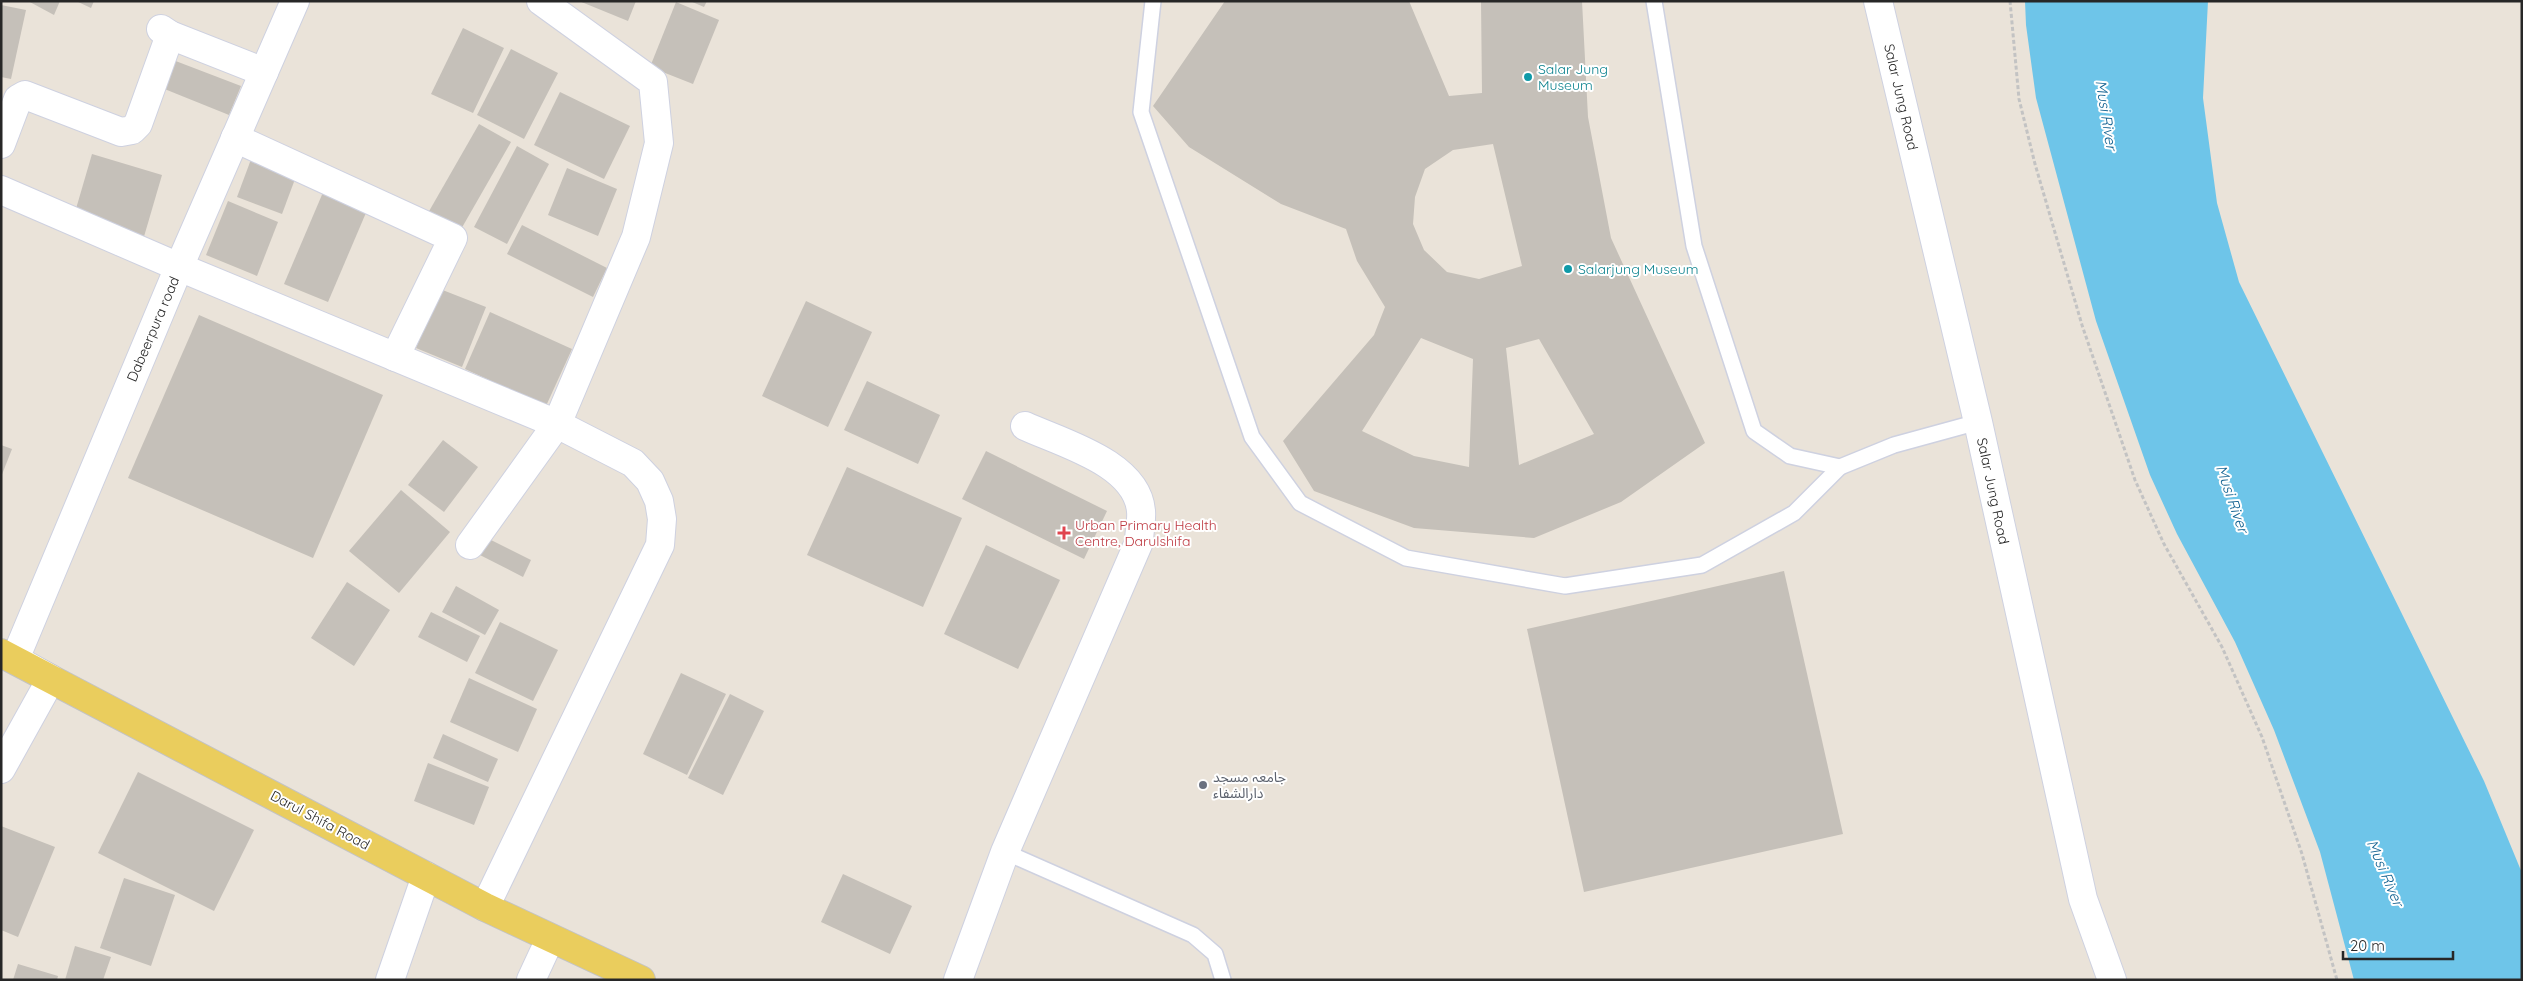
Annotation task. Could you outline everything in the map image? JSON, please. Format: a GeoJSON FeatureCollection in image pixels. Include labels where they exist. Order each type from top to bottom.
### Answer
{"type":"FeatureCollection","features":[{"type":"Feature","properties":{"kind":"main road","name":"Darul Shifa Road"},"geometry":{"type":"LineString","coordinates":[[8,656],[485,907],[641,980]]}},
{"type":"Feature","properties":{"kind":"street","name":"Dabeerpura road"},"geometry":{"type":"LineString","coordinates":[[8,656],[295,1]]}},
{"type":"Feature","properties":{"kind":"street"},"geometry":{"type":"LineString","coordinates":[[470,545],[557,424],[636,237],[659,143],[653,82],[541,1]]}},
{"type":"Feature","properties":{"kind":"street","name":"Salar Jung Road"},"geometry":{"type":"LineString","coordinates":[[1878,1],[1978,422],[2083,899],[2112,980]]}},
{"type":"Feature","properties":{"kind":"street"},"geometry":{"type":"LineString","coordinates":[[1,144],[18,99],[25,95],[121,132],[132,130],[138,124],[165,32],[264,72]]}},
{"type":"Feature","properties":{"kind":"street"},"geometry":{"type":"LineString","coordinates":[[236,138],[453,238],[395,357]]}},
{"type":"Feature","properties":{"kind":"street"},"geometry":{"type":"LineString","coordinates":[[1,190],[178,267],[557,424],[633,463],[650,481],[659,501],[662,519],[660,545],[485,907]]}},
{"type":"Feature","properties":{"kind":"street"},"geometry":{"type":"LineString","coordinates":[[958,980],[1005,852],[1138,542],[1141,510],[1131,484],[1112,466],[1025,426]]}},
{"type":"Feature","properties":{"kind":"street"},"geometry":{"type":"LineString","coordinates":[[1,769],[51,679],[8,656]]}},
{"type":"Feature","properties":{"kind":"street"},"geometry":{"type":"LineString","coordinates":[[390,980],[426,876]]}},
{"type":"Feature","properties":{"kind":"street"},"geometry":{"type":"LineString","coordinates":[[531,980],[550,939]]}},
{"type":"Feature","properties":{"kind":"lane"},"geometry":{"type":"LineString","coordinates":[[1153,1],[1141,112],[1252,437],[1300,503],[1406,558],[1565,586],[1702,565],[1794,513],[1840,467],[1894,445],[1978,422]]}},
{"type":"Feature","properties":{"kind":"lane"},"geometry":{"type":"LineString","coordinates":[[1654,1],[1694,246],[1754,431],[1790,456],[1840,467]]}},
{"type":"Feature","properties":{"kind":"lane"},"geometry":{"type":"LineString","coordinates":[[1005,852],[1193,935],[1215,954],[1223,980]]}},
{"type":"Feature","properties":{"kind":"path"},"geometry":{"type":"LineString","coordinates":[[2010,1],[2019,99],[2035,164],[2082,325],[2135,480],[2164,544],[2222,647],[2262,738],[2302,854],[2337,980]]}},
{"type":"Feature","properties":{"kind":"water","name":"Musi River"},"geometry":{"type":"Polygon","coordinates":[[[2025,1],[2208,1],[2203,98],[2217,203],[2239,282],[2484,781],[2522,873],[2522,980],[2354,980],[2320,852],[2274,730],[2235,642],[2177,534],[2150,475],[2096,321],[2036,98],[2026,25],[2025,1]]]}},
{"type":"Feature","properties":{"kind":"building"},"geometry":{"type":"Polygon","coordinates":[[[28,1],[60,1],[54,15],[28,1]]]}},
{"type":"Feature","properties":{"kind":"building"},"geometry":{"type":"Polygon","coordinates":[[[76,1],[94,1],[91,8],[76,1]]]}},
{"type":"Feature","properties":{"kind":"building"},"geometry":{"type":"Polygon","coordinates":[[[579,1],[636,1],[628,21],[579,1]]]}},
{"type":"Feature","properties":{"kind":"building"},"geometry":{"type":"Polygon","coordinates":[[[690,1],[707,1],[704,7],[690,1]]]}},
{"type":"Feature","properties":{"kind":"building","name":"Salarjung Museum"},"geometry":{"type":"Polygon","coordinates":[[[1225,1],[1409,1],[1449,96],[1482,93],[1481,1],[1582,1],[1588,117],[1611,238],[1705,443],[1621,502],[1534,538],[1414,528],[1314,491],[1283,441],[1374,335],[1385,307],[1357,261],[1346,229],[1281,204],[1189,147],[1153,106],[1225,1]],[[1493,144],[1453,150],[1425,169],[1415,197],[1413,224],[1424,250],[1447,272],[1479,279],[1522,266],[1493,144]],[[1421,338],[1362,431],[1414,456],[1469,467],[1473,359],[1421,338]],[[1539,339],[1506,348],[1519,465],[1594,434],[1539,339]]]}},
{"type":"Feature","properties":{"kind":"building"},"geometry":{"type":"Polygon","coordinates":[[[676,2],[719,20],[693,84],[650,67],[676,2]]]}},
{"type":"Feature","properties":{"kind":"building"},"geometry":{"type":"Polygon","coordinates":[[[1,5],[26,10],[11,79],[1,77],[1,5]]]}},
{"type":"Feature","properties":{"kind":"building"},"geometry":{"type":"Polygon","coordinates":[[[463,28],[504,48],[473,113],[431,94],[463,28]]]}},
{"type":"Feature","properties":{"kind":"building"},"geometry":{"type":"Polygon","coordinates":[[[511,49],[558,73],[524,139],[477,115],[511,49]]]}},
{"type":"Feature","properties":{"kind":"building"},"geometry":{"type":"Polygon","coordinates":[[[173,60],[241,86],[229,115],[162,88],[173,60]]]}},
{"type":"Feature","properties":{"kind":"building"},"geometry":{"type":"Polygon","coordinates":[[[560,92],[630,126],[604,179],[534,145],[560,92]]]}},
{"type":"Feature","properties":{"kind":"building"},"geometry":{"type":"Polygon","coordinates":[[[479,124],[511,142],[460,231],[428,213],[479,124]]]}},
{"type":"Feature","properties":{"kind":"building"},"geometry":{"type":"Polygon","coordinates":[[[517,146],[549,164],[507,244],[474,227],[517,146]]]}},
{"type":"Feature","properties":{"kind":"building"},"geometry":{"type":"Polygon","coordinates":[[[92,154],[162,175],[143,240],[73,219],[92,154]]]}},
{"type":"Feature","properties":{"kind":"building"},"geometry":{"type":"Polygon","coordinates":[[[253,154],[298,171],[282,214],[237,197],[253,154]]]}},
{"type":"Feature","properties":{"kind":"building"},"geometry":{"type":"Polygon","coordinates":[[[567,168],[617,189],[598,236],[548,215],[567,168]]]}},
{"type":"Feature","properties":{"kind":"building"},"geometry":{"type":"Polygon","coordinates":[[[327,183],[371,201],[328,302],[284,284],[327,183]]]}},
{"type":"Feature","properties":{"kind":"building"},"geometry":{"type":"Polygon","coordinates":[[[228,201],[278,222],[257,276],[206,255],[228,201]]]}},
{"type":"Feature","properties":{"kind":"building"},"geometry":{"type":"Polygon","coordinates":[[[522,225],[607,268],[593,297],[507,254],[522,225]]]}},
{"type":"Feature","properties":{"kind":"building"},"geometry":{"type":"Polygon","coordinates":[[[440,289],[486,307],[462,367],[416,348],[440,289]]]}},
{"type":"Feature","properties":{"kind":"building"},"geometry":{"type":"Polygon","coordinates":[[[806,301],[872,332],[828,427],[762,396],[806,301]]]}},
{"type":"Feature","properties":{"kind":"building"},"geometry":{"type":"Polygon","coordinates":[[[490,312],[572,349],[546,406],[465,369],[490,312]]]}},
{"type":"Feature","properties":{"kind":"building"},"geometry":{"type":"Polygon","coordinates":[[[199,315],[383,395],[313,558],[128,478],[199,315]]]}},
{"type":"Feature","properties":{"kind":"building"},"geometry":{"type":"Polygon","coordinates":[[[867,381],[940,415],[918,464],[844,430],[867,381]]]}},
{"type":"Feature","properties":{"kind":"building"},"geometry":{"type":"Polygon","coordinates":[[[443,440],[478,467],[444,512],[408,485],[443,440]]]}},
{"type":"Feature","properties":{"kind":"building"},"geometry":{"type":"Polygon","coordinates":[[[1,445],[12,449],[1,477],[1,445]]]}},
{"type":"Feature","properties":{"kind":"building"},"geometry":{"type":"Polygon","coordinates":[[[986,451],[1107,511],[1084,559],[962,499],[986,451]]]}},
{"type":"Feature","properties":{"kind":"building"},"geometry":{"type":"Polygon","coordinates":[[[847,467],[962,518],[923,607],[807,555],[847,467]]]}},
{"type":"Feature","properties":{"kind":"building"},"geometry":{"type":"Polygon","coordinates":[[[401,490],[450,532],[399,593],[349,551],[401,490]]]}},
{"type":"Feature","properties":{"kind":"building"},"geometry":{"type":"Polygon","coordinates":[[[483,536],[531,560],[523,577],[474,552],[483,536]]]}},
{"type":"Feature","properties":{"kind":"building"},"geometry":{"type":"Polygon","coordinates":[[[986,545],[1060,580],[1018,669],[944,634],[986,545]]]}},
{"type":"Feature","properties":{"kind":"building"},"geometry":{"type":"Polygon","coordinates":[[[1784,571],[1843,834],[1584,892],[1527,629],[1784,571]]]}},
{"type":"Feature","properties":{"kind":"building"},"geometry":{"type":"Polygon","coordinates":[[[347,582],[390,610],[354,666],[311,638],[347,582]]]}},
{"type":"Feature","properties":{"kind":"building"},"geometry":{"type":"Polygon","coordinates":[[[456,586],[499,610],[485,635],[442,612],[456,586]]]}},
{"type":"Feature","properties":{"kind":"building"},"geometry":{"type":"Polygon","coordinates":[[[431,612],[480,636],[467,662],[418,637],[431,612]]]}},
{"type":"Feature","properties":{"kind":"building"},"geometry":{"type":"Polygon","coordinates":[[[500,622],[558,650],[533,701],[475,673],[500,622]]]}},
{"type":"Feature","properties":{"kind":"building"},"geometry":{"type":"Polygon","coordinates":[[[681,673],[726,694],[687,775],[643,754],[681,673]]]}},
{"type":"Feature","properties":{"kind":"building"},"geometry":{"type":"Polygon","coordinates":[[[469,678],[537,709],[518,752],[450,722],[469,678]]]}},
{"type":"Feature","properties":{"kind":"building"},"geometry":{"type":"Polygon","coordinates":[[[730,694],[764,711],[723,795],[688,778],[730,694]]]}},
{"type":"Feature","properties":{"kind":"building"},"geometry":{"type":"Polygon","coordinates":[[[443,734],[498,759],[488,782],[433,758],[443,734]]]}},
{"type":"Feature","properties":{"kind":"building"},"geometry":{"type":"Polygon","coordinates":[[[428,763],[489,787],[474,825],[414,801],[428,763]]]}},
{"type":"Feature","properties":{"kind":"building"},"geometry":{"type":"Polygon","coordinates":[[[138,772],[254,830],[214,911],[98,853],[138,772]]]}},
{"type":"Feature","properties":{"kind":"building"},"geometry":{"type":"Polygon","coordinates":[[[1,826],[55,847],[18,937],[1,930],[1,826]]]}},
{"type":"Feature","properties":{"kind":"building"},"geometry":{"type":"Polygon","coordinates":[[[843,874],[912,906],[890,954],[821,922],[843,874]]]}},
{"type":"Feature","properties":{"kind":"building"},"geometry":{"type":"Polygon","coordinates":[[[124,878],[175,895],[151,966],[100,948],[124,878]]]}},
{"type":"Feature","properties":{"kind":"building"},"geometry":{"type":"Polygon","coordinates":[[[75,946],[111,957],[103,980],[65,980],[75,946]]]}},
{"type":"Feature","properties":{"kind":"building"},"geometry":{"type":"Polygon","coordinates":[[[18,964],[58,976],[57,980],[13,980],[18,964]]]}},
{"type":"Feature","properties":{"kind":"place","name":"Salar Jung Museum"},"geometry":{"type":"Point","coordinates":[1528,77]}},
{"type":"Feature","properties":{"kind":"place","name":"Salarjung Museum"},"geometry":{"type":"Point","coordinates":[1568,269]}},
{"type":"Feature","properties":{"kind":"place","name":"Urban Primary Health Centre, Darulshifa"},"geometry":{"type":"Point","coordinates":[1064,533]}},
{"type":"Feature","properties":{"kind":"place","name":"جامعہ مسجد دارالشفاء"},"geometry":{"type":"Point","coordinates":[1203,785]}}]}
